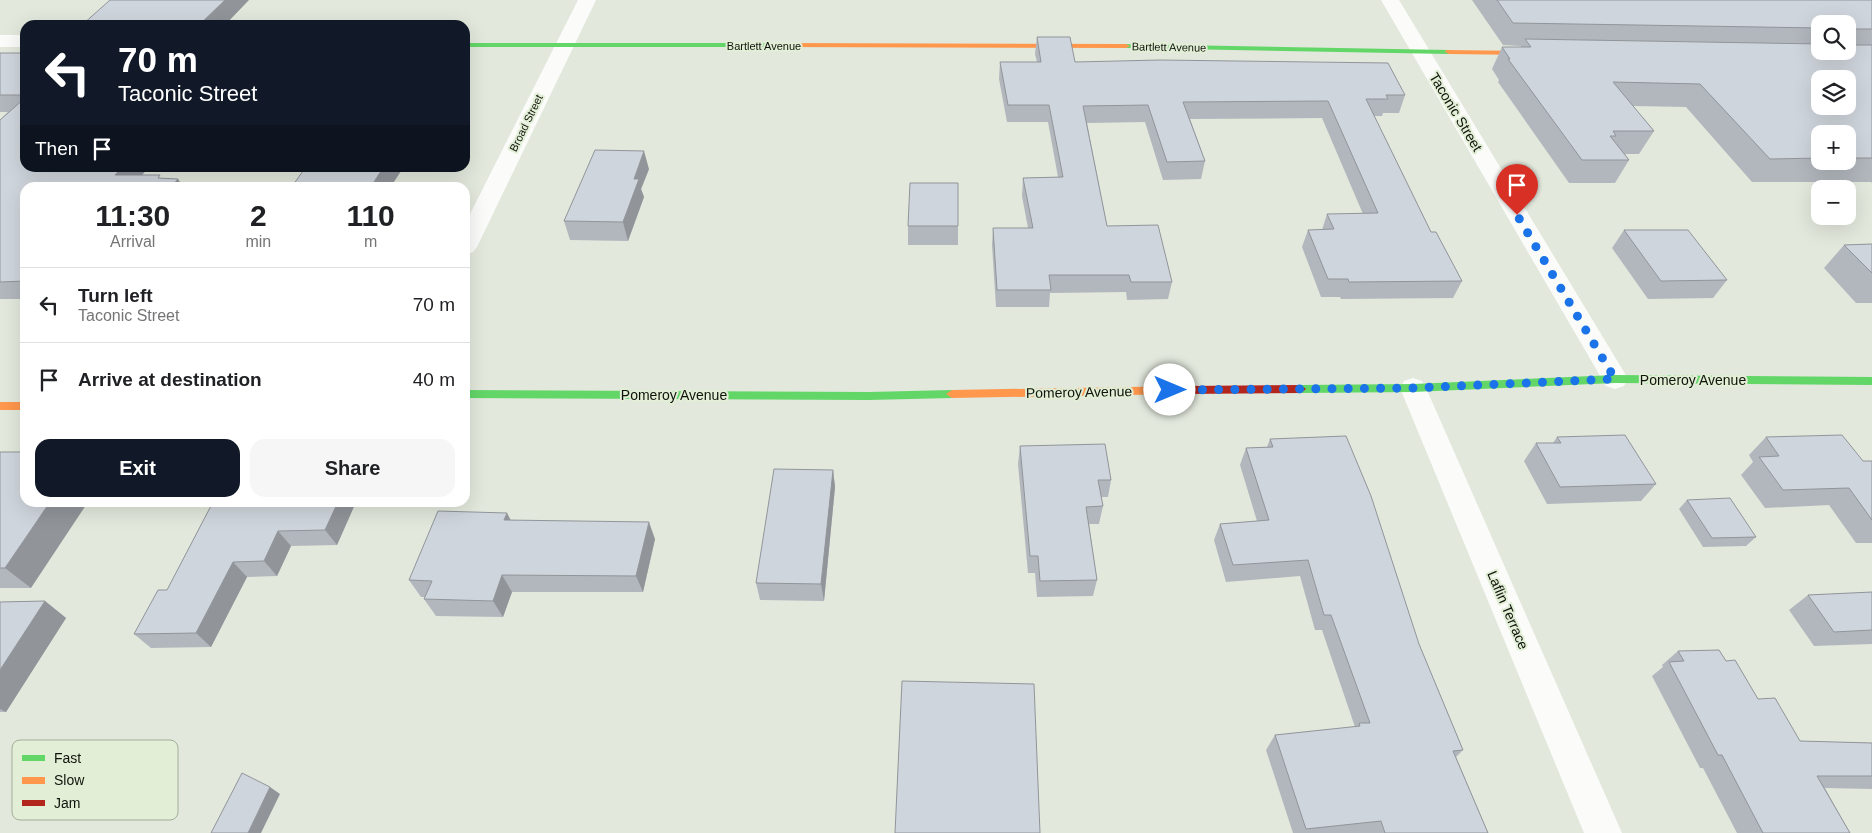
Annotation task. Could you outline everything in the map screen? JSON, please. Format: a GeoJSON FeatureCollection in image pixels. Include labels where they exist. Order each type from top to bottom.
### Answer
{"type":"FeatureCollection","features":[{"type":"Feature","properties":{"kind":"street","name":"Broad Street"},"geometry":{"type":"LineString","coordinates":[[470,237],[587,0]]}},
{"type":"Feature","properties":{"kind":"street","name":"Taconic Street"},"geometry":{"type":"LineString","coordinates":[[1390,0],[1615,379]]}},
{"type":"Feature","properties":{"kind":"street"},"geometry":{"type":"LineString","coordinates":[[0,41],[20,41]]}},
{"type":"Feature","properties":{"kind":"street","name":"Bartlett Avenue"},"geometry":{"type":"LineString","coordinates":[[470,45],[1120,46],[1544,54]]}},
{"type":"Feature","properties":{"kind":"street","name":"Pomeroy Avenue"},"geometry":{"type":"LineString","coordinates":[[470,394],[869,396],[1151,390],[1413,388],[1615,379],[1872,381]]}},
{"type":"Feature","properties":{"kind":"street","name":"Laflin Terrace"},"geometry":{"type":"LineString","coordinates":[[1413,388],[1602,833]]}},
{"type":"Feature","properties":{"kind":"street"},"geometry":{"type":"LineString","coordinates":[[0,406],[20,406]]}},
{"type":"Feature","properties":{"kind":"building"},"geometry":{"type":"Polygon","coordinates":[[[110,0],[225,0],[204,20],[88,20],[110,0]]]}},
{"type":"Feature","properties":{"kind":"building"},"geometry":{"type":"Polygon","coordinates":[[[1497,0],[1872,0],[1872,29],[1856,29],[1856,15],[1811,15],[1811,28],[1513,23],[1497,0]]]}},
{"type":"Feature","properties":{"kind":"building"},"geometry":{"type":"Polygon","coordinates":[[[1037,37],[1070,37],[1075,62],[1160,60],[1388,63],[1405,95],[1386,95],[1388,99],[1366,99],[1431,232],[1436,232],[1462,281],[1349,282],[1348,279],[1328,279],[1308,230],[1334,229],[1327,214],[1378,213],[1328,101],[1183,102],[1205,161],[1167,162],[1148,105],[1083,106],[1107,226],[1158,225],[1172,282],[1131,282],[1129,275],[1049,275],[1051,290],[997,290],[993,228],[1033,228],[1023,178],[1063,177],[1049,105],[1008,105],[1000,62],[1041,62],[1037,37]]]}},
{"type":"Feature","properties":{"kind":"building"},"geometry":{"type":"Polygon","coordinates":[[[1525,39],[1811,44],[1811,60],[1856,60],[1856,45],[1872,45],[1872,158],[1856,158],[1856,125],[1811,125],[1811,158],[1770,159],[1700,84],[1613,82],[1654,131],[1613,131],[1616,136],[1610,136],[1629,160],[1582,160],[1508,59],[1510,59],[1502,47],[1531,47],[1525,39]]]}},
{"type":"Feature","properties":{"kind":"building"},"geometry":{"type":"Polygon","coordinates":[[[0,53],[20,53],[20,95],[0,95],[0,53]]]}},
{"type":"Feature","properties":{"kind":"building"},"geometry":{"type":"Polygon","coordinates":[[[20,102],[20,172],[118,172],[115,175],[160,175],[158,178],[178,179],[175,182],[20,182],[20,281],[0,282],[0,120],[20,102]]]}},
{"type":"Feature","properties":{"kind":"building"},"geometry":{"type":"Polygon","coordinates":[[[595,150],[644,151],[634,179],[639,179],[623,222],[564,221],[595,150]]]}},
{"type":"Feature","properties":{"kind":"building"},"geometry":{"type":"Polygon","coordinates":[[[302,172],[380,172],[374,182],[295,182],[302,172]]]}},
{"type":"Feature","properties":{"kind":"building"},"geometry":{"type":"Polygon","coordinates":[[[910,183],[958,183],[958,226],[908,226],[910,183]]]}},
{"type":"Feature","properties":{"kind":"building"},"geometry":{"type":"Polygon","coordinates":[[[1624,230],[1688,230],[1727,280],[1661,281],[1624,230]]]}},
{"type":"Feature","properties":{"kind":"building"},"geometry":{"type":"Polygon","coordinates":[[[1872,244],[1872,273],[1844,245],[1872,244]]]}},
{"type":"Feature","properties":{"kind":"building"},"geometry":{"type":"Polygon","coordinates":[[[1625,435],[1656,484],[1560,487],[1536,443],[1561,443],[1557,437],[1625,435]]]}},
{"type":"Feature","properties":{"kind":"building"},"geometry":{"type":"Polygon","coordinates":[[[1842,435],[1863,461],[1872,461],[1872,520],[1849,488],[1783,490],[1759,457],[1779,456],[1766,437],[1842,435]]]}},
{"type":"Feature","properties":{"kind":"building"},"geometry":{"type":"Polygon","coordinates":[[[1346,436],[1371,496],[1419,644],[1463,750],[1453,751],[1488,833],[1385,833],[1381,821],[1306,829],[1275,735],[1360,726],[1359,723],[1370,723],[1331,615],[1324,615],[1308,560],[1233,565],[1220,524],[1269,520],[1246,448],[1273,447],[1270,439],[1346,436]]]}},
{"type":"Feature","properties":{"kind":"building"},"geometry":{"type":"Polygon","coordinates":[[[1105,444],[1111,480],[1098,480],[1103,506],[1086,507],[1097,580],[1040,581],[1038,556],[1030,556],[1020,446],[1105,444]]]}},
{"type":"Feature","properties":{"kind":"building"},"geometry":{"type":"Polygon","coordinates":[[[0,452],[20,452],[20,507],[47,507],[5,568],[0,568],[0,452]]]}},
{"type":"Feature","properties":{"kind":"building"},"geometry":{"type":"Polygon","coordinates":[[[774,469],[833,470],[821,584],[756,583],[774,469]]]}},
{"type":"Feature","properties":{"kind":"building"},"geometry":{"type":"Polygon","coordinates":[[[1730,498],[1756,537],[1712,538],[1687,500],[1730,498]]]}},
{"type":"Feature","properties":{"kind":"building"},"geometry":{"type":"Polygon","coordinates":[[[210,507],[336,507],[325,530],[278,531],[264,561],[233,562],[196,633],[134,634],[158,590],[167,590],[210,507]]]}},
{"type":"Feature","properties":{"kind":"building"},"geometry":{"type":"Polygon","coordinates":[[[438,511],[507,513],[504,520],[649,522],[636,576],[502,575],[493,601],[424,599],[432,581],[409,580],[438,511]]]}},
{"type":"Feature","properties":{"kind":"building"},"geometry":{"type":"Polygon","coordinates":[[[1872,592],[1872,630],[1834,632],[1808,595],[1872,592]]]}},
{"type":"Feature","properties":{"kind":"building"},"geometry":{"type":"Polygon","coordinates":[[[45,601],[0,670],[0,602],[45,601]]]}},
{"type":"Feature","properties":{"kind":"building"},"geometry":{"type":"Polygon","coordinates":[[[1719,650],[1726,661],[1735,660],[1758,699],[1775,698],[1800,741],[1872,743],[1872,776],[1817,776],[1850,833],[1763,833],[1722,755],[1718,755],[1669,662],[1684,661],[1678,651],[1719,650]]]}},
{"type":"Feature","properties":{"kind":"building"},"geometry":{"type":"Polygon","coordinates":[[[902,681],[1034,684],[1040,833],[895,833],[902,681]]]}},
{"type":"Feature","properties":{"kind":"building"},"geometry":{"type":"Polygon","coordinates":[[[242,773],[270,787],[248,833],[211,833],[242,773]]]}},
{"type":"Feature","properties":{"kind":"traffic: fast"},"geometry":{"type":"LineString","coordinates":[[470,45],[779,45]]}},
{"type":"Feature","properties":{"kind":"traffic: fast"},"geometry":{"type":"LineString","coordinates":[[1126,46],[1449,52]]}},
{"type":"Feature","properties":{"kind":"traffic: fast"},"geometry":{"type":"LineString","coordinates":[[1301,389],[1413,388],[1615,379],[1872,381]]}},
{"type":"Feature","properties":{"kind":"traffic: fast"},"geometry":{"type":"LineString","coordinates":[[470,394],[869,396],[952,394]]}},
{"type":"Feature","properties":{"kind":"traffic: slow"},"geometry":{"type":"LineString","coordinates":[[779,45],[1126,46]]}},
{"type":"Feature","properties":{"kind":"traffic: slow"},"geometry":{"type":"LineString","coordinates":[[1449,52],[1536,53]]}},
{"type":"Feature","properties":{"kind":"traffic: slow"},"geometry":{"type":"LineString","coordinates":[[952,394],[1185,390]]}},
{"type":"Feature","properties":{"kind":"traffic: slow"},"geometry":{"type":"LineString","coordinates":[[0,406],[20,406]]}},
{"type":"Feature","properties":{"kind":"traffic: jam"},"geometry":{"type":"LineString","coordinates":[[1185,390],[1301,389]]}},
{"type":"Feature","properties":{"kind":"route"},"geometry":{"type":"LineString","coordinates":[[1170,390],[1413,388],[1615,379],[1517,215]]}}]}
